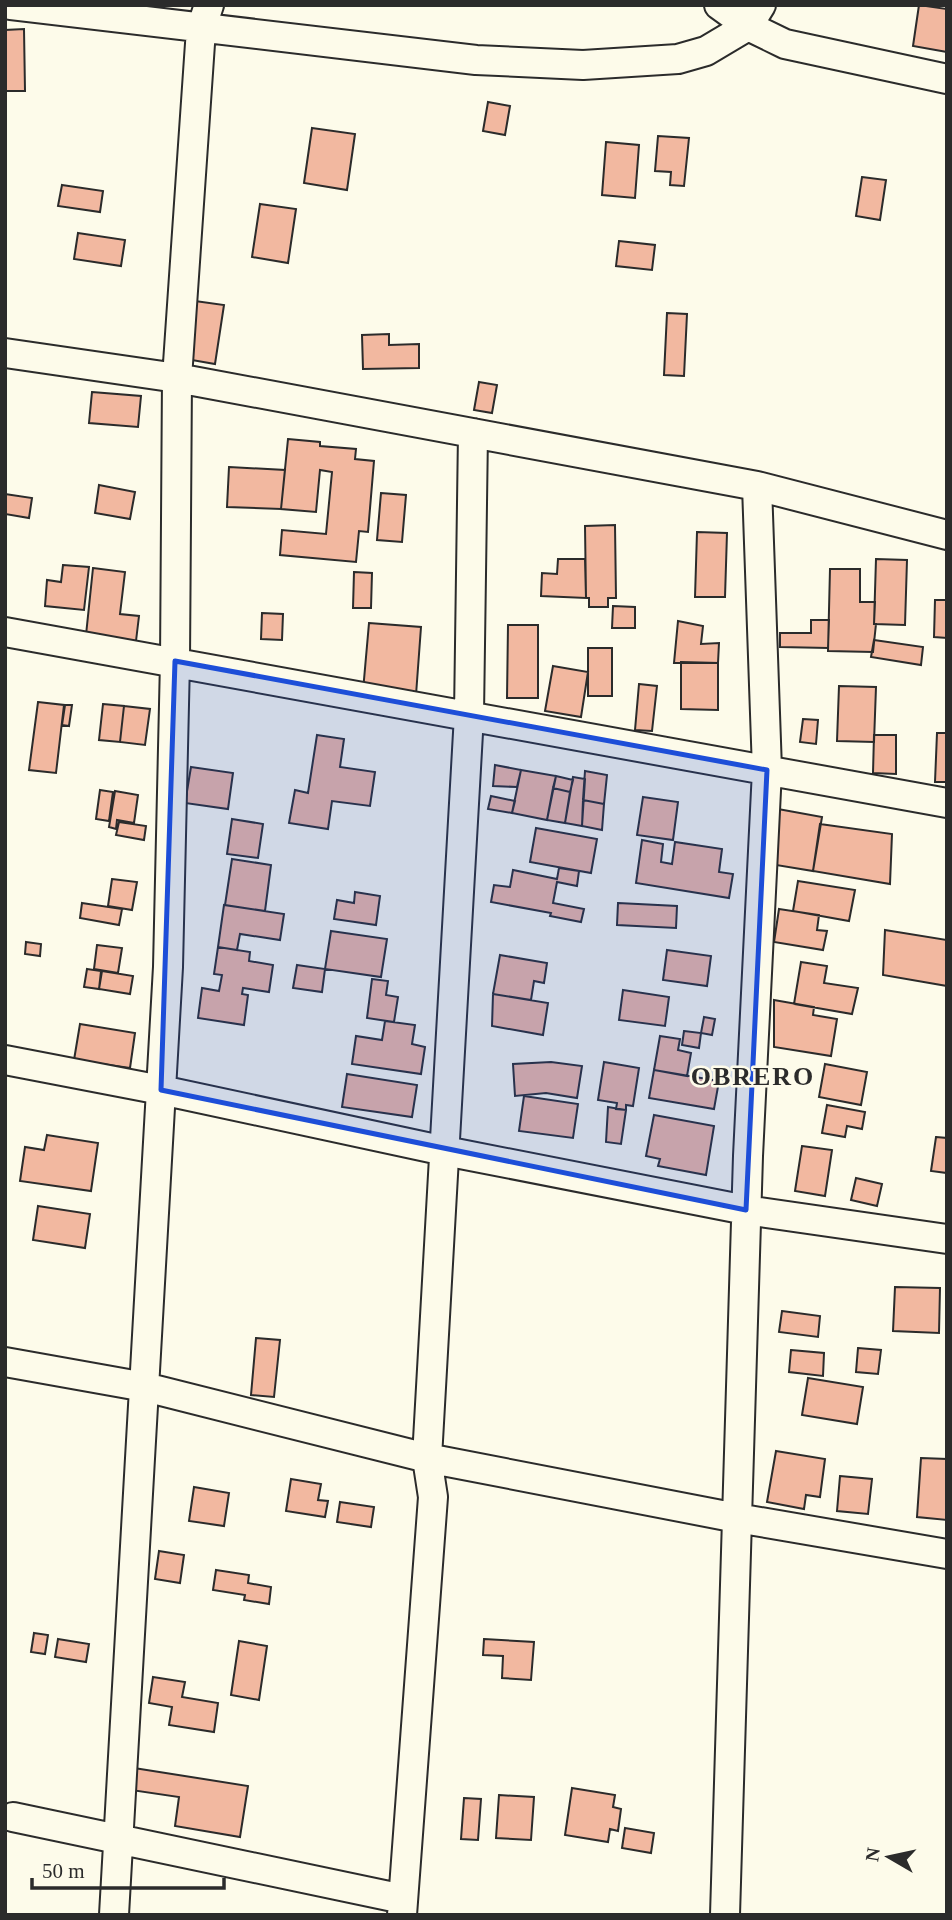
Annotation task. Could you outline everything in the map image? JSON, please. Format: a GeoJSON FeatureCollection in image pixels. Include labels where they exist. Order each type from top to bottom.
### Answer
{"type":"FeatureCollection","features":[{"type":"Feature","properties":{"kind":"street"},"geometry":{"type":"LineString","coordinates":[[11,5],[205,17],[476,60],[583,65],[678,60],[706,51],[754,16]]}},
{"type":"Feature","properties":{"kind":"street"},"geometry":{"type":"LineString","coordinates":[[719,5],[754,16],[785,44],[947,79]]}},
{"type":"Feature","properties":{"kind":"street"},"geometry":{"type":"LineString","coordinates":[[114,1915],[168,967],[177,378],[205,17]]}},
{"type":"Feature","properties":{"kind":"street"},"geometry":{"type":"LineString","coordinates":[[5,353],[177,378],[757,486],[947,535]]}},
{"type":"Feature","properties":{"kind":"street"},"geometry":{"type":"LineString","coordinates":[[13,1817],[403,1907],[433,1497],[427,1458],[469,715],[473,433]]}},
{"type":"Feature","properties":{"kind":"street"},"geometry":{"type":"LineString","coordinates":[[725,1915],[746,1210],[767,770],[757,486]]}},
{"type":"Feature","properties":{"kind":"street"},"geometry":{"type":"LineString","coordinates":[[5,632],[947,803]]}},
{"type":"Feature","properties":{"kind":"street"},"geometry":{"type":"LineString","coordinates":[[5,1060],[746,1210],[947,1239]]}},
{"type":"Feature","properties":{"kind":"street"},"geometry":{"type":"LineString","coordinates":[[5,1362],[145,1387],[427,1458],[737,1518],[947,1554]]}},
{"type":"Feature","properties":{"kind":"highlighted area"},"geometry":{"type":"Polygon","coordinates":[[[175,661],[767,770],[746,1210],[161,1090],[175,661]]]}},
{"type":"Feature","properties":{"kind":"building"},"geometry":{"type":"Polygon","coordinates":[[[919,5],[947,9],[947,52],[913,46],[919,5]]]}},
{"type":"Feature","properties":{"kind":"building"},"geometry":{"type":"Polygon","coordinates":[[[24,29],[25,91],[5,91],[5,30],[24,29]]]}},
{"type":"Feature","properties":{"kind":"building"},"geometry":{"type":"Polygon","coordinates":[[[488,102],[510,106],[505,135],[483,131],[488,102]]]}},
{"type":"Feature","properties":{"kind":"building"},"geometry":{"type":"Polygon","coordinates":[[[312,128],[355,134],[347,190],[304,183],[312,128]]]}},
{"type":"Feature","properties":{"kind":"building"},"geometry":{"type":"Polygon","coordinates":[[[658,136],[689,138],[684,186],[670,185],[671,172],[655,171],[658,136]]]}},
{"type":"Feature","properties":{"kind":"building"},"geometry":{"type":"Polygon","coordinates":[[[606,142],[639,145],[635,198],[602,195],[606,142]]]}},
{"type":"Feature","properties":{"kind":"building"},"geometry":{"type":"Polygon","coordinates":[[[862,177],[886,180],[880,220],[856,216],[862,177]]]}},
{"type":"Feature","properties":{"kind":"building"},"geometry":{"type":"Polygon","coordinates":[[[62,185],[103,191],[100,212],[58,206],[62,185]]]}},
{"type":"Feature","properties":{"kind":"building"},"geometry":{"type":"Polygon","coordinates":[[[260,204],[296,209],[288,263],[252,257],[260,204]]]}},
{"type":"Feature","properties":{"kind":"building"},"geometry":{"type":"Polygon","coordinates":[[[78,233],[125,240],[121,266],[74,259],[78,233]]]}},
{"type":"Feature","properties":{"kind":"building"},"geometry":{"type":"Polygon","coordinates":[[[619,241],[655,245],[652,270],[616,266],[619,241]]]}},
{"type":"Feature","properties":{"kind":"building"},"geometry":{"type":"Polygon","coordinates":[[[195,301],[224,305],[215,364],[186,359],[195,301]]]}},
{"type":"Feature","properties":{"kind":"building"},"geometry":{"type":"Polygon","coordinates":[[[667,313],[687,314],[684,376],[664,375],[667,313]]]}},
{"type":"Feature","properties":{"kind":"building"},"geometry":{"type":"Polygon","coordinates":[[[389,334],[389,345],[419,344],[419,368],[363,369],[362,335],[389,334]]]}},
{"type":"Feature","properties":{"kind":"building"},"geometry":{"type":"Polygon","coordinates":[[[479,382],[497,385],[492,413],[474,410],[479,382]]]}},
{"type":"Feature","properties":{"kind":"building"},"geometry":{"type":"Polygon","coordinates":[[[92,392],[141,396],[138,427],[89,423],[92,392]]]}},
{"type":"Feature","properties":{"kind":"building"},"geometry":{"type":"Polygon","coordinates":[[[288,439],[320,442],[320,446],[356,449],[355,459],[374,461],[368,532],[359,531],[356,562],[280,555],[282,530],[326,534],[332,472],[320,470],[316,512],[281,509],[288,439]]]}},
{"type":"Feature","properties":{"kind":"building"},"geometry":{"type":"Polygon","coordinates":[[[229,467],[285,470],[281,509],[227,507],[229,467]]]}},
{"type":"Feature","properties":{"kind":"building"},"geometry":{"type":"Polygon","coordinates":[[[99,485],[135,492],[130,519],[95,513],[99,485]]]}},
{"type":"Feature","properties":{"kind":"building"},"geometry":{"type":"Polygon","coordinates":[[[381,493],[406,495],[402,542],[377,540],[381,493]]]}},
{"type":"Feature","properties":{"kind":"building"},"geometry":{"type":"Polygon","coordinates":[[[5,494],[32,498],[29,518],[5,514],[5,494]]]}},
{"type":"Feature","properties":{"kind":"building"},"geometry":{"type":"Polygon","coordinates":[[[615,525],[616,598],[608,598],[608,607],[589,607],[589,598],[586,598],[585,526],[615,525]]]}},
{"type":"Feature","properties":{"kind":"building"},"geometry":{"type":"Polygon","coordinates":[[[697,532],[727,533],[725,597],[695,597],[697,532]]]}},
{"type":"Feature","properties":{"kind":"building"},"geometry":{"type":"Polygon","coordinates":[[[558,559],[585,559],[586,598],[541,596],[542,573],[557,574],[558,559]]]}},
{"type":"Feature","properties":{"kind":"building"},"geometry":{"type":"Polygon","coordinates":[[[876,559],[907,560],[905,625],[874,624],[876,559]]]}},
{"type":"Feature","properties":{"kind":"building"},"geometry":{"type":"Polygon","coordinates":[[[63,565],[89,567],[84,610],[45,606],[47,580],[61,582],[63,565]]]}},
{"type":"Feature","properties":{"kind":"building"},"geometry":{"type":"Polygon","coordinates":[[[93,568],[125,572],[120,614],[139,616],[136,641],[86,635],[93,568]]]}},
{"type":"Feature","properties":{"kind":"building"},"geometry":{"type":"Polygon","coordinates":[[[830,569],[860,569],[860,602],[875,602],[873,652],[828,651],[830,569]]]}},
{"type":"Feature","properties":{"kind":"building"},"geometry":{"type":"Polygon","coordinates":[[[354,572],[372,573],[371,608],[353,608],[354,572]]]}},
{"type":"Feature","properties":{"kind":"building"},"geometry":{"type":"Polygon","coordinates":[[[935,600],[947,600],[947,638],[934,637],[935,600]]]}},
{"type":"Feature","properties":{"kind":"building"},"geometry":{"type":"Polygon","coordinates":[[[613,606],[635,607],[635,628],[612,628],[613,606]]]}},
{"type":"Feature","properties":{"kind":"building"},"geometry":{"type":"Polygon","coordinates":[[[262,613],[283,614],[282,640],[261,639],[262,613]]]}},
{"type":"Feature","properties":{"kind":"building"},"geometry":{"type":"Polygon","coordinates":[[[811,620],[829,620],[828,648],[780,647],[780,633],[811,633],[811,620]]]}},
{"type":"Feature","properties":{"kind":"building"},"geometry":{"type":"Polygon","coordinates":[[[678,621],[703,626],[701,644],[719,643],[718,663],[674,663],[678,621]]]}},
{"type":"Feature","properties":{"kind":"building"},"geometry":{"type":"Polygon","coordinates":[[[369,623],[421,627],[416,695],[363,691],[369,623]]]}},
{"type":"Feature","properties":{"kind":"building"},"geometry":{"type":"Polygon","coordinates":[[[508,625],[538,625],[538,698],[507,698],[508,625]]]}},
{"type":"Feature","properties":{"kind":"building"},"geometry":{"type":"Polygon","coordinates":[[[874,640],[923,647],[921,665],[871,657],[874,640]]]}},
{"type":"Feature","properties":{"kind":"building"},"geometry":{"type":"Polygon","coordinates":[[[588,648],[612,648],[612,696],[588,696],[588,648]]]}},
{"type":"Feature","properties":{"kind":"building"},"geometry":{"type":"Polygon","coordinates":[[[681,662],[718,663],[718,710],[681,709],[681,662]]]}},
{"type":"Feature","properties":{"kind":"building"},"geometry":{"type":"Polygon","coordinates":[[[553,666],[588,672],[581,717],[545,711],[553,666]]]}},
{"type":"Feature","properties":{"kind":"building"},"geometry":{"type":"Polygon","coordinates":[[[639,684],[657,686],[652,731],[635,730],[639,684]]]}},
{"type":"Feature","properties":{"kind":"building"},"geometry":{"type":"Polygon","coordinates":[[[839,686],[876,687],[874,742],[837,741],[839,686]]]}},
{"type":"Feature","properties":{"kind":"building"},"geometry":{"type":"Polygon","coordinates":[[[38,702],[64,705],[56,773],[29,770],[38,702]]]}},
{"type":"Feature","properties":{"kind":"building"},"geometry":{"type":"Polygon","coordinates":[[[103,704],[124,706],[120,742],[99,740],[103,704]]]}},
{"type":"Feature","properties":{"kind":"building"},"geometry":{"type":"Polygon","coordinates":[[[65,705],[72,705],[69,726],[62,725],[65,705]]]}},
{"type":"Feature","properties":{"kind":"building"},"geometry":{"type":"Polygon","coordinates":[[[124,706],[150,709],[145,745],[120,742],[124,706]]]}},
{"type":"Feature","properties":{"kind":"building"},"geometry":{"type":"Polygon","coordinates":[[[803,719],[818,720],[816,744],[800,742],[803,719]]]}},
{"type":"Feature","properties":{"kind":"building"},"geometry":{"type":"Polygon","coordinates":[[[937,733],[947,733],[947,782],[935,782],[937,733]]]}},
{"type":"Feature","properties":{"kind":"building"},"geometry":{"type":"Polygon","coordinates":[[[317,735],[344,739],[340,767],[375,772],[370,806],[332,801],[328,829],[289,823],[295,790],[308,793],[317,735]]]}},
{"type":"Feature","properties":{"kind":"building"},"geometry":{"type":"Polygon","coordinates":[[[874,735],[896,735],[896,774],[873,773],[874,735]]]}},
{"type":"Feature","properties":{"kind":"building"},"geometry":{"type":"Polygon","coordinates":[[[495,765],[521,770],[517,787],[493,786],[495,765]]]}},
{"type":"Feature","properties":{"kind":"building"},"geometry":{"type":"Polygon","coordinates":[[[191,767],[233,773],[228,809],[185,803],[191,767]]]}},
{"type":"Feature","properties":{"kind":"building"},"geometry":{"type":"Polygon","coordinates":[[[521,770],[556,776],[547,820],[512,813],[521,770]]]}},
{"type":"Feature","properties":{"kind":"building"},"geometry":{"type":"Polygon","coordinates":[[[585,771],[607,775],[604,804],[583,800],[585,771]]]}},
{"type":"Feature","properties":{"kind":"building"},"geometry":{"type":"Polygon","coordinates":[[[556,776],[573,780],[570,792],[553,788],[556,776]]]}},
{"type":"Feature","properties":{"kind":"building"},"geometry":{"type":"Polygon","coordinates":[[[573,777],[585,779],[582,826],[565,823],[573,777]]]}},
{"type":"Feature","properties":{"kind":"building"},"geometry":{"type":"Polygon","coordinates":[[[553,788],[570,792],[565,823],[547,820],[553,788]]]}},
{"type":"Feature","properties":{"kind":"building"},"geometry":{"type":"Polygon","coordinates":[[[100,790],[113,792],[109,821],[96,819],[100,790]]]}},
{"type":"Feature","properties":{"kind":"building"},"geometry":{"type":"Polygon","coordinates":[[[115,791],[138,795],[134,823],[117,820],[116,829],[109,827],[115,791]]]}},
{"type":"Feature","properties":{"kind":"building"},"geometry":{"type":"Polygon","coordinates":[[[491,796],[515,801],[512,813],[488,809],[491,796]]]}},
{"type":"Feature","properties":{"kind":"building"},"geometry":{"type":"Polygon","coordinates":[[[643,797],[678,802],[673,840],[637,835],[643,797]]]}},
{"type":"Feature","properties":{"kind":"building"},"geometry":{"type":"Polygon","coordinates":[[[583,800],[604,804],[602,830],[582,826],[583,800]]]}},
{"type":"Feature","properties":{"kind":"building"},"geometry":{"type":"Polygon","coordinates":[[[778,809],[822,817],[813,871],[776,865],[778,809]]]}},
{"type":"Feature","properties":{"kind":"building"},"geometry":{"type":"Polygon","coordinates":[[[232,819],[263,824],[258,858],[227,854],[232,819]]]}},
{"type":"Feature","properties":{"kind":"building"},"geometry":{"type":"Polygon","coordinates":[[[119,822],[146,826],[144,840],[116,835],[119,822]]]}},
{"type":"Feature","properties":{"kind":"building"},"geometry":{"type":"Polygon","coordinates":[[[820,824],[892,834],[890,884],[813,871],[820,824]]]}},
{"type":"Feature","properties":{"kind":"building"},"geometry":{"type":"Polygon","coordinates":[[[536,828],[597,839],[591,873],[530,862],[536,828]]]}},
{"type":"Feature","properties":{"kind":"building"},"geometry":{"type":"Polygon","coordinates":[[[642,840],[663,844],[661,862],[672,864],[675,842],[722,849],[719,872],[733,874],[729,898],[636,883],[642,840]]]}},
{"type":"Feature","properties":{"kind":"building"},"geometry":{"type":"Polygon","coordinates":[[[232,859],[271,865],[265,911],[225,905],[232,859]]]}},
{"type":"Feature","properties":{"kind":"building"},"geometry":{"type":"Polygon","coordinates":[[[559,868],[579,871],[577,886],[557,882],[553,903],[584,909],[581,922],[550,916],[551,913],[491,902],[494,885],[510,887],[513,870],[557,879],[559,868]]]}},
{"type":"Feature","properties":{"kind":"building"},"geometry":{"type":"Polygon","coordinates":[[[112,879],[137,882],[132,910],[108,906],[112,879]]]}},
{"type":"Feature","properties":{"kind":"building"},"geometry":{"type":"Polygon","coordinates":[[[798,881],[855,890],[849,921],[793,911],[798,881]]]}},
{"type":"Feature","properties":{"kind":"building"},"geometry":{"type":"Polygon","coordinates":[[[355,892],[380,896],[376,925],[334,919],[337,900],[354,903],[355,892]]]}},
{"type":"Feature","properties":{"kind":"building"},"geometry":{"type":"Polygon","coordinates":[[[82,903],[122,909],[119,925],[80,918],[82,903]]]}},
{"type":"Feature","properties":{"kind":"building"},"geometry":{"type":"Polygon","coordinates":[[[618,903],[677,906],[676,928],[617,925],[618,903]]]}},
{"type":"Feature","properties":{"kind":"building"},"geometry":{"type":"Polygon","coordinates":[[[224,905],[284,914],[280,940],[240,934],[237,950],[218,947],[224,905]]]}},
{"type":"Feature","properties":{"kind":"building"},"geometry":{"type":"Polygon","coordinates":[[[779,909],[819,915],[817,930],[827,931],[823,950],[774,942],[779,909]]]}},
{"type":"Feature","properties":{"kind":"building"},"geometry":{"type":"Polygon","coordinates":[[[885,930],[947,940],[947,986],[883,975],[885,930]]]}},
{"type":"Feature","properties":{"kind":"building"},"geometry":{"type":"Polygon","coordinates":[[[331,931],[387,939],[381,977],[325,969],[331,931]]]}},
{"type":"Feature","properties":{"kind":"building"},"geometry":{"type":"Polygon","coordinates":[[[26,942],[41,944],[40,956],[25,954],[26,942]]]}},
{"type":"Feature","properties":{"kind":"building"},"geometry":{"type":"Polygon","coordinates":[[[97,945],[122,948],[118,973],[94,969],[97,945]]]}},
{"type":"Feature","properties":{"kind":"building"},"geometry":{"type":"Polygon","coordinates":[[[218,947],[250,952],[249,961],[273,965],[269,992],[243,988],[242,994],[248,995],[244,1025],[198,1018],[202,988],[219,991],[222,975],[214,974],[218,947]]]}},
{"type":"Feature","properties":{"kind":"building"},"geometry":{"type":"Polygon","coordinates":[[[667,950],[711,956],[707,986],[663,980],[667,950]]]}},
{"type":"Feature","properties":{"kind":"building"},"geometry":{"type":"Polygon","coordinates":[[[500,955],[547,963],[544,983],[534,981],[531,1000],[493,994],[500,955]]]}},
{"type":"Feature","properties":{"kind":"building"},"geometry":{"type":"Polygon","coordinates":[[[801,962],[827,966],[824,983],[858,988],[852,1014],[794,1004],[801,962]]]}},
{"type":"Feature","properties":{"kind":"building"},"geometry":{"type":"Polygon","coordinates":[[[297,965],[325,969],[322,992],[293,988],[297,965]]]}},
{"type":"Feature","properties":{"kind":"building"},"geometry":{"type":"Polygon","coordinates":[[[87,969],[101,971],[99,989],[84,987],[87,969]]]}},
{"type":"Feature","properties":{"kind":"building"},"geometry":{"type":"Polygon","coordinates":[[[102,971],[133,976],[130,994],[99,989],[102,971]]]}},
{"type":"Feature","properties":{"kind":"building"},"geometry":{"type":"Polygon","coordinates":[[[372,979],[388,981],[386,995],[398,997],[394,1022],[367,1018],[372,979]]]}},
{"type":"Feature","properties":{"kind":"building"},"geometry":{"type":"Polygon","coordinates":[[[623,990],[669,997],[665,1026],[619,1020],[623,990]]]}},
{"type":"Feature","properties":{"kind":"building"},"geometry":{"type":"Polygon","coordinates":[[[493,994],[548,1003],[543,1035],[492,1026],[493,994]]]}},
{"type":"Feature","properties":{"kind":"building"},"geometry":{"type":"Polygon","coordinates":[[[774,1000],[814,1007],[813,1015],[837,1019],[831,1056],[774,1047],[774,1000]]]}},
{"type":"Feature","properties":{"kind":"building"},"geometry":{"type":"Polygon","coordinates":[[[704,1017],[715,1019],[712,1035],[701,1033],[704,1017]]]}},
{"type":"Feature","properties":{"kind":"building"},"geometry":{"type":"Polygon","coordinates":[[[385,1021],[415,1025],[412,1044],[425,1047],[421,1074],[352,1064],[356,1036],[382,1040],[385,1021]]]}},
{"type":"Feature","properties":{"kind":"building"},"geometry":{"type":"Polygon","coordinates":[[[80,1024],[135,1033],[130,1068],[74,1060],[80,1024]]]}},
{"type":"Feature","properties":{"kind":"building"},"geometry":{"type":"Polygon","coordinates":[[[684,1031],[701,1033],[699,1048],[682,1045],[684,1031]]]}},
{"type":"Feature","properties":{"kind":"building"},"geometry":{"type":"Polygon","coordinates":[[[660,1036],[680,1039],[678,1050],[691,1053],[687,1076],[654,1070],[660,1036]]]}},
{"type":"Feature","properties":{"kind":"building"},"geometry":{"type":"Polygon","coordinates":[[[551,1062],[582,1066],[577,1098],[546,1093],[515,1096],[513,1064],[551,1062]]]}},
{"type":"Feature","properties":{"kind":"building"},"geometry":{"type":"Polygon","coordinates":[[[604,1062],[639,1068],[633,1106],[626,1105],[626,1110],[616,1109],[617,1103],[598,1100],[604,1062]]]}},
{"type":"Feature","properties":{"kind":"building"},"geometry":{"type":"Polygon","coordinates":[[[825,1064],[867,1072],[861,1105],[819,1097],[825,1064]]]}},
{"type":"Feature","properties":{"kind":"building"},"geometry":{"type":"Polygon","coordinates":[[[654,1070],[719,1081],[714,1109],[649,1098],[654,1070]]]}},
{"type":"Feature","properties":{"kind":"building"},"geometry":{"type":"Polygon","coordinates":[[[347,1074],[417,1085],[412,1117],[342,1107],[347,1074]]]}},
{"type":"Feature","properties":{"kind":"building"},"geometry":{"type":"Polygon","coordinates":[[[524,1096],[578,1104],[573,1138],[519,1131],[524,1096]]]}},
{"type":"Feature","properties":{"kind":"building"},"geometry":{"type":"Polygon","coordinates":[[[827,1105],[865,1112],[862,1129],[847,1126],[845,1137],[822,1133],[827,1105]]]}},
{"type":"Feature","properties":{"kind":"building"},"geometry":{"type":"Polygon","coordinates":[[[608,1107],[626,1110],[621,1144],[606,1142],[608,1107]]]}},
{"type":"Feature","properties":{"kind":"building"},"geometry":{"type":"Polygon","coordinates":[[[654,1115],[714,1126],[706,1175],[658,1166],[660,1159],[646,1156],[654,1115]]]}},
{"type":"Feature","properties":{"kind":"building"},"geometry":{"type":"Polygon","coordinates":[[[47,1135],[98,1143],[91,1191],[20,1181],[25,1147],[44,1150],[47,1135]]]}},
{"type":"Feature","properties":{"kind":"building"},"geometry":{"type":"Polygon","coordinates":[[[936,1137],[947,1138],[947,1173],[931,1171],[936,1137]]]}},
{"type":"Feature","properties":{"kind":"building"},"geometry":{"type":"Polygon","coordinates":[[[802,1146],[832,1150],[825,1196],[795,1191],[802,1146]]]}},
{"type":"Feature","properties":{"kind":"building"},"geometry":{"type":"Polygon","coordinates":[[[856,1178],[882,1184],[877,1206],[851,1200],[856,1178]]]}},
{"type":"Feature","properties":{"kind":"building"},"geometry":{"type":"Polygon","coordinates":[[[38,1206],[90,1214],[85,1248],[33,1240],[38,1206]]]}},
{"type":"Feature","properties":{"kind":"building"},"geometry":{"type":"Polygon","coordinates":[[[895,1287],[940,1288],[939,1333],[893,1331],[895,1287]]]}},
{"type":"Feature","properties":{"kind":"building"},"geometry":{"type":"Polygon","coordinates":[[[782,1311],[820,1316],[818,1337],[779,1332],[782,1311]]]}},
{"type":"Feature","properties":{"kind":"building"},"geometry":{"type":"Polygon","coordinates":[[[256,1338],[280,1340],[274,1397],[251,1395],[256,1338]]]}},
{"type":"Feature","properties":{"kind":"building"},"geometry":{"type":"Polygon","coordinates":[[[858,1348],[881,1350],[878,1374],[856,1372],[858,1348]]]}},
{"type":"Feature","properties":{"kind":"building"},"geometry":{"type":"Polygon","coordinates":[[[791,1350],[824,1353],[823,1376],[789,1372],[791,1350]]]}},
{"type":"Feature","properties":{"kind":"building"},"geometry":{"type":"Polygon","coordinates":[[[808,1378],[863,1387],[857,1424],[802,1415],[808,1378]]]}},
{"type":"Feature","properties":{"kind":"building"},"geometry":{"type":"Polygon","coordinates":[[[776,1451],[825,1459],[820,1497],[806,1495],[804,1509],[767,1502],[776,1451]]]}},
{"type":"Feature","properties":{"kind":"building"},"geometry":{"type":"Polygon","coordinates":[[[921,1458],[947,1459],[947,1520],[917,1517],[921,1458]]]}},
{"type":"Feature","properties":{"kind":"building"},"geometry":{"type":"Polygon","coordinates":[[[840,1476],[872,1479],[868,1514],[837,1511],[840,1476]]]}},
{"type":"Feature","properties":{"kind":"building"},"geometry":{"type":"Polygon","coordinates":[[[291,1479],[321,1484],[318,1500],[328,1501],[325,1517],[286,1511],[291,1479]]]}},
{"type":"Feature","properties":{"kind":"building"},"geometry":{"type":"Polygon","coordinates":[[[194,1487],[229,1493],[224,1526],[189,1521],[194,1487]]]}},
{"type":"Feature","properties":{"kind":"building"},"geometry":{"type":"Polygon","coordinates":[[[340,1502],[374,1507],[371,1527],[337,1522],[340,1502]]]}},
{"type":"Feature","properties":{"kind":"building"},"geometry":{"type":"Polygon","coordinates":[[[159,1551],[184,1555],[180,1583],[155,1579],[159,1551]]]}},
{"type":"Feature","properties":{"kind":"building"},"geometry":{"type":"Polygon","coordinates":[[[216,1570],[249,1575],[248,1583],[271,1587],[269,1604],[244,1600],[245,1595],[213,1590],[216,1570]]]}},
{"type":"Feature","properties":{"kind":"building"},"geometry":{"type":"Polygon","coordinates":[[[34,1633],[48,1635],[45,1654],[31,1652],[34,1633]]]}},
{"type":"Feature","properties":{"kind":"building"},"geometry":{"type":"Polygon","coordinates":[[[58,1639],[89,1644],[86,1662],[55,1657],[58,1639]]]}},
{"type":"Feature","properties":{"kind":"building"},"geometry":{"type":"Polygon","coordinates":[[[484,1639],[534,1642],[531,1680],[502,1678],[503,1656],[483,1655],[484,1639]]]}},
{"type":"Feature","properties":{"kind":"building"},"geometry":{"type":"Polygon","coordinates":[[[239,1641],[267,1646],[259,1700],[231,1695],[239,1641]]]}},
{"type":"Feature","properties":{"kind":"building"},"geometry":{"type":"Polygon","coordinates":[[[153,1677],[185,1682],[182,1697],[218,1703],[214,1732],[169,1725],[172,1707],[149,1703],[153,1677]]]}},
{"type":"Feature","properties":{"kind":"building"},"geometry":{"type":"Polygon","coordinates":[[[134,1768],[248,1786],[240,1837],[175,1826],[179,1797],[131,1790],[134,1768]]]}},
{"type":"Feature","properties":{"kind":"building"},"geometry":{"type":"Polygon","coordinates":[[[572,1788],[615,1795],[613,1807],[621,1809],[618,1831],[610,1829],[608,1842],[565,1835],[572,1788]]]}},
{"type":"Feature","properties":{"kind":"building"},"geometry":{"type":"Polygon","coordinates":[[[499,1795],[534,1797],[531,1840],[496,1838],[499,1795]]]}},
{"type":"Feature","properties":{"kind":"building"},"geometry":{"type":"Polygon","coordinates":[[[464,1798],[481,1799],[478,1840],[461,1839],[464,1798]]]}},
{"type":"Feature","properties":{"kind":"building"},"geometry":{"type":"Polygon","coordinates":[[[625,1828],[654,1833],[651,1853],[622,1848],[625,1828]]]}},
{"type":"Feature","properties":{"kind":"district","name":"OBRERO"},"geometry":{"type":"Point","coordinates":[753,1076]}}]}
